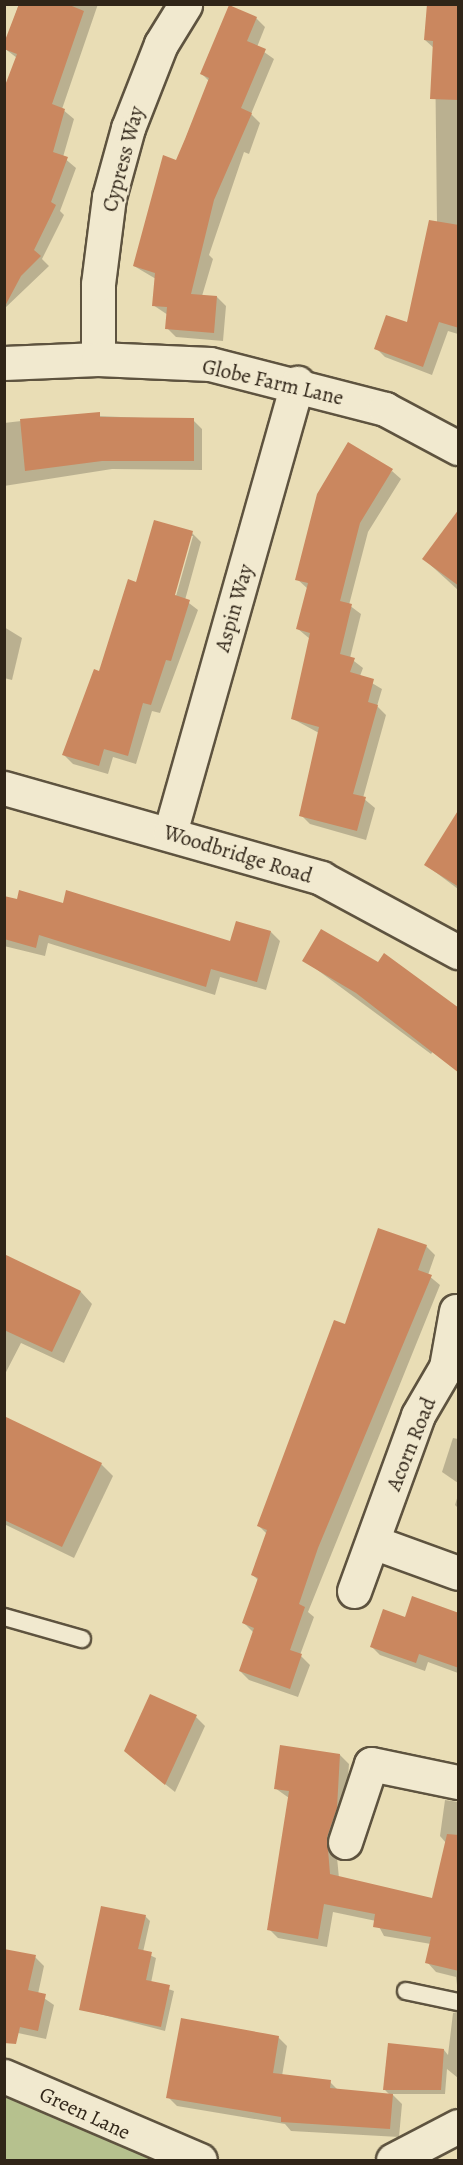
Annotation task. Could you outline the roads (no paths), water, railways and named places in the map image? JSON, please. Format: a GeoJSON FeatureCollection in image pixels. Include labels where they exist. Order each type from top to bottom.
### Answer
{"type":"FeatureCollection","features":[{"type":"Feature","properties":{"kind":"street","name":"Cypress Way"},"geometry":{"type":"LineString","coordinates":[[98,359],[98,284],[109,197],[128,128],[161,44],[185,5]]}},
{"type":"Feature","properties":{"kind":"street","name":"Globe Farm Lane"},"geometry":{"type":"LineString","coordinates":[[4,363],[98,359],[210,364],[297,383],[385,409],[459,448]]}},
{"type":"Feature","properties":{"kind":"street","name":"Aspin Way"},"geometry":{"type":"LineString","coordinates":[[170,833],[297,383]]}},
{"type":"Feature","properties":{"kind":"street","name":"Woodbridge Road"},"geometry":{"type":"LineString","coordinates":[[4,788],[170,833],[321,878],[459,952]]}},
{"type":"Feature","properties":{"kind":"street","name":"Acorn Road"},"geometry":{"type":"LineString","coordinates":[[354,1591],[418,1415],[446,1367],[456,1311]]}},
{"type":"Feature","properties":{"kind":"street"},"geometry":{"type":"LineString","coordinates":[[373,1542],[459,1573]]}},
{"type":"Feature","properties":{"kind":"street"},"geometry":{"type":"LineString","coordinates":[[345,1842],[371,1764],[459,1782]]}},
{"type":"Feature","properties":{"kind":"street","name":"Green Lane"},"geometry":{"type":"LineString","coordinates":[[4,2076],[200,2160]]}},
{"type":"Feature","properties":{"kind":"street"},"geometry":{"type":"LineString","coordinates":[[413,2156],[459,2126]]}},
{"type":"Feature","properties":{"kind":"lane"},"geometry":{"type":"LineString","coordinates":[[4,1617],[82,1639]]}},
{"type":"Feature","properties":{"kind":"lane"},"geometry":{"type":"LineString","coordinates":[[406,1991],[459,2002]]}}]}
